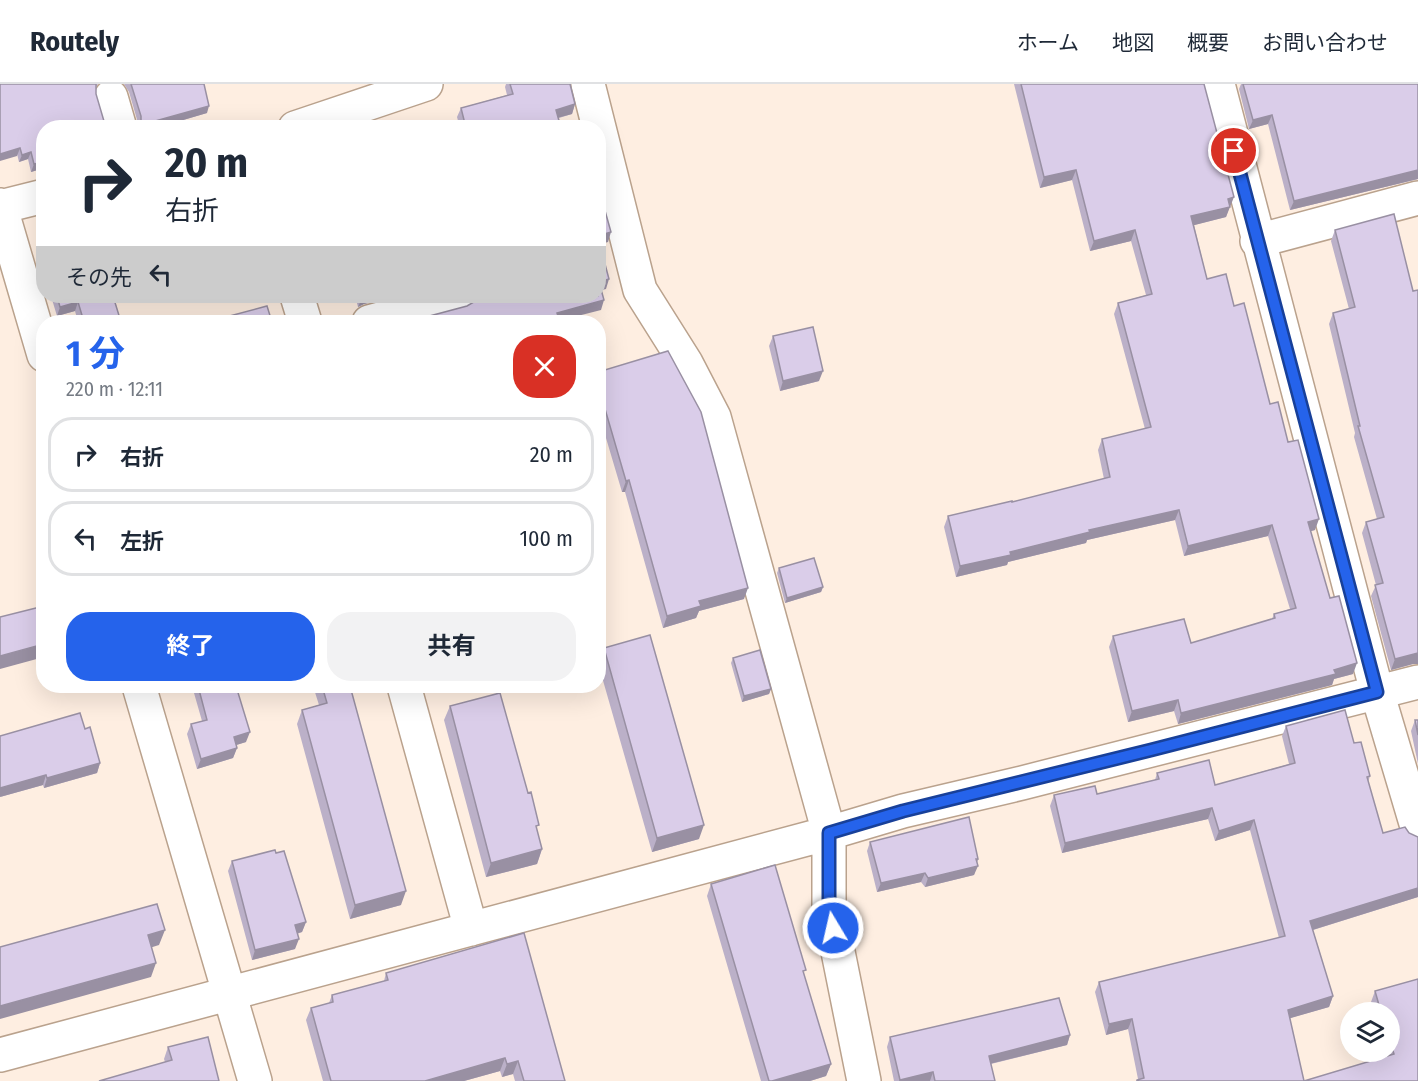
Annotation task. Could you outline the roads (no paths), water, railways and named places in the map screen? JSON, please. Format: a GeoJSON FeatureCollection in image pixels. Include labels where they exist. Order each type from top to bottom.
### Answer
{"type":"FeatureCollection","features":[{"type":"Feature","properties":{"kind":"street"},"geometry":{"type":"LineString","coordinates":[[320,120],[426,84]]}},
{"type":"Feature","properties":{"kind":"street"},"geometry":{"type":"LineString","coordinates":[[588,84],[597,120]]}},
{"type":"Feature","properties":{"kind":"street"},"geometry":{"type":"LineString","coordinates":[[1218,84],[1257,241],[1377,692],[1418,830]]}},
{"type":"Feature","properties":{"kind":"street"},"geometry":{"type":"LineString","coordinates":[[606,155],[640,290],[686,363],[714,417],[829,833],[829,907],[864,1081]]}},
{"type":"Feature","properties":{"kind":"street"},"geometry":{"type":"LineString","coordinates":[[36,198],[0,206],[36,329]]}},
{"type":"Feature","properties":{"kind":"street"},"geometry":{"type":"LineString","coordinates":[[1257,241],[1418,198]]}},
{"type":"Feature","properties":{"kind":"street"},"geometry":{"type":"LineString","coordinates":[[395,315],[439,303]]}},
{"type":"Feature","properties":{"kind":"street"},"geometry":{"type":"LineString","coordinates":[[0,1055],[829,833],[903,811],[1418,682]]}},
{"type":"Feature","properties":{"kind":"street"},"geometry":{"type":"LineString","coordinates":[[141,693],[255,1081]]}},
{"type":"Feature","properties":{"kind":"street"},"geometry":{"type":"LineString","coordinates":[[406,693],[471,928]]}}]}
